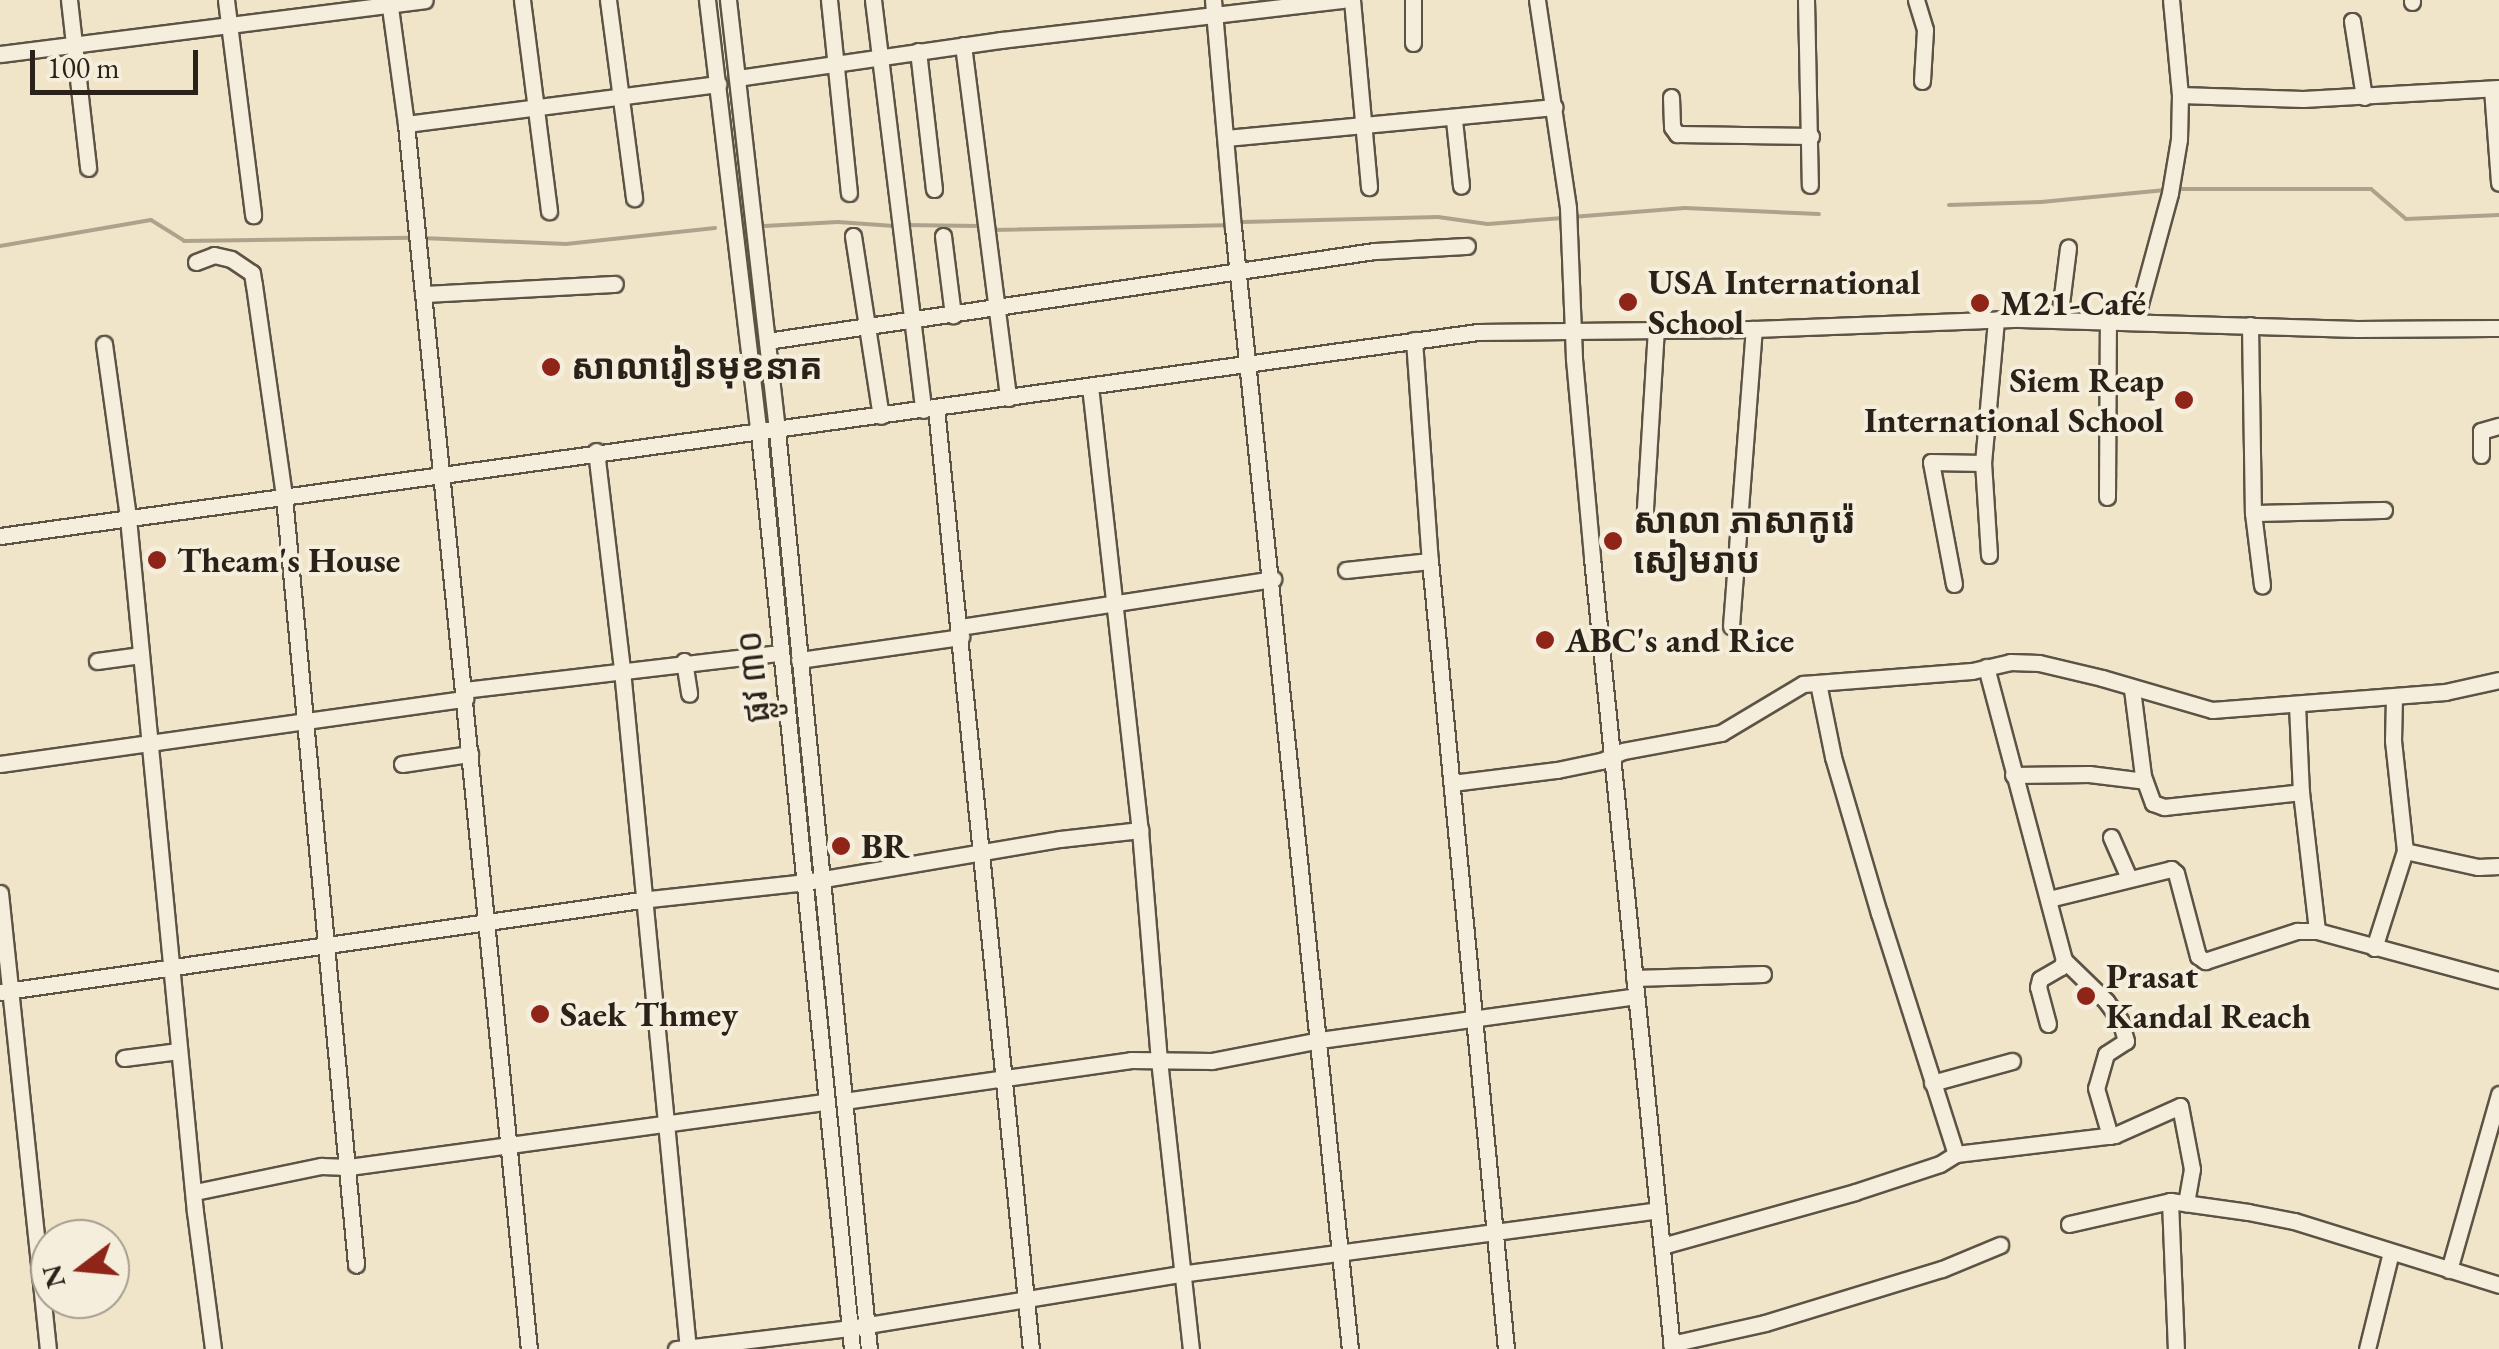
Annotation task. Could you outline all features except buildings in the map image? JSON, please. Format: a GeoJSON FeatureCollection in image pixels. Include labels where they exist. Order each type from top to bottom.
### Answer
{"type":"FeatureCollection","features":[{"type":"Feature","properties":{"kind":"street"},"geometry":{"type":"LineString","coordinates":[[68,0],[88,168]]}},
{"type":"Feature","properties":{"kind":"street"},"geometry":{"type":"LineString","coordinates":[[226,0],[253,215]]}},
{"type":"Feature","properties":{"kind":"street"},"geometry":{"type":"LineString","coordinates":[[0,54],[426,0]]}},
{"type":"Feature","properties":{"kind":"street"},"geometry":{"type":"LineString","coordinates":[[522,0],[549,211]]}},
{"type":"Feature","properties":{"kind":"street"},"geometry":{"type":"LineString","coordinates":[[608,0],[634,198]]}},
{"type":"Feature","properties":{"kind":"street","name":"ផ្លូវ ៣០"},"geometry":{"type":"LineString","coordinates":[[707,0],[781,653],[844,1101],[858,1326],[852,1349]]}},
{"type":"Feature","properties":{"kind":"street","name":"ផ្លូវ ៣០"},"geometry":{"type":"LineString","coordinates":[[728,0],[800,660],[826,1102],[858,1326],[869,1349]]}},
{"type":"Feature","properties":{"kind":"street"},"geometry":{"type":"LineString","coordinates":[[829,0],[849,193]]}},
{"type":"Feature","properties":{"kind":"street"},"geometry":{"type":"LineString","coordinates":[[873,0],[910,322],[930,409],[961,632],[1031,1349]]}},
{"type":"Feature","properties":{"kind":"street"},"geometry":{"type":"LineString","coordinates":[[737,78],[1214,7],[1343,0]]}},
{"type":"Feature","properties":{"kind":"street"},"geometry":{"type":"LineString","coordinates":[[1352,0],[1369,187]]}},
{"type":"Feature","properties":{"kind":"street"},"geometry":{"type":"LineString","coordinates":[[1413,0],[1414,43]]}},
{"type":"Feature","properties":{"kind":"street"},"geometry":{"type":"LineString","coordinates":[[1537,0],[1568,208],[1574,359],[1672,1347],[1942,1269],[2000,1244]]}},
{"type":"Feature","properties":{"kind":"street"},"geometry":{"type":"LineString","coordinates":[[1806,0],[1810,185]]}},
{"type":"Feature","properties":{"kind":"street"},"geometry":{"type":"LineString","coordinates":[[1916,0],[1925,30],[1922,81]]}},
{"type":"Feature","properties":{"kind":"street"},"geometry":{"type":"LineString","coordinates":[[2135,322],[2173,172],[2180,95],[2171,0]]}},
{"type":"Feature","properties":{"kind":"street"},"geometry":{"type":"LineString","coordinates":[[390,2],[406,124],[529,1349]]}},
{"type":"Feature","properties":{"kind":"street"},"geometry":{"type":"LineString","coordinates":[[1214,7],[1350,1349]]}},
{"type":"Feature","properties":{"kind":"street"},"geometry":{"type":"LineString","coordinates":[[2352,20],[2364,96]]}},
{"type":"Feature","properties":{"kind":"street"},"geometry":{"type":"LineString","coordinates":[[963,45],[1008,398]]}},
{"type":"Feature","properties":{"kind":"street"},"geometry":{"type":"LineString","coordinates":[[918,51],[934,189]]}},
{"type":"Feature","properties":{"kind":"street"},"geometry":{"type":"LineString","coordinates":[[406,124],[718,84]]}},
{"type":"Feature","properties":{"kind":"street"},"geometry":{"type":"LineString","coordinates":[[2180,95],[2243,100],[2495,88],[2499,183]]}},
{"type":"Feature","properties":{"kind":"street"},"geometry":{"type":"LineString","coordinates":[[1671,96],[1672,127],[1677,134],[1811,136]]}},
{"type":"Feature","properties":{"kind":"street"},"geometry":{"type":"LineString","coordinates":[[1226,138],[1555,108]]}},
{"type":"Feature","properties":{"kind":"street"},"geometry":{"type":"LineString","coordinates":[[1454,120],[1460,186]]}},
{"type":"Feature","properties":{"kind":"street"},"geometry":{"type":"LineString","coordinates":[[853,236],[881,416]]}},
{"type":"Feature","properties":{"kind":"street"},"geometry":{"type":"LineString","coordinates":[[943,236],[953,314]]}},
{"type":"Feature","properties":{"kind":"street"},"geometry":{"type":"LineString","coordinates":[[766,341],[1374,251],[1467,246]]}},
{"type":"Feature","properties":{"kind":"street"},"geometry":{"type":"LineString","coordinates":[[2058,320],[2068,248]]}},
{"type":"Feature","properties":{"kind":"street"},"geometry":{"type":"LineString","coordinates":[[196,262],[214,255],[244,265],[252,273],[284,497],[356,1265]]}},
{"type":"Feature","properties":{"kind":"street"},"geometry":{"type":"LineString","coordinates":[[423,294],[615,284]]}},
{"type":"Feature","properties":{"kind":"street"},"geometry":{"type":"LineString","coordinates":[[1989,555],[1983,463],[1996,320]]}},
{"type":"Feature","properties":{"kind":"street"},"geometry":{"type":"LineString","coordinates":[[0,536],[1478,332],[1754,329],[1996,320],[2499,328]]}},
{"type":"Feature","properties":{"kind":"street"},"geometry":{"type":"LineString","coordinates":[[2108,322],[2108,497]]}},
{"type":"Feature","properties":{"kind":"street"},"geometry":{"type":"LineString","coordinates":[[2250,325],[2253,513],[2262,585]]}},
{"type":"Feature","properties":{"kind":"street"},"geometry":{"type":"LineString","coordinates":[[1732,626],[1754,329]]}},
{"type":"Feature","properties":{"kind":"street"},"geometry":{"type":"LineString","coordinates":[[1645,508],[1656,330]]}},
{"type":"Feature","properties":{"kind":"street"},"geometry":{"type":"LineString","coordinates":[[1414,340],[1430,561],[1506,1349]]}},
{"type":"Feature","properties":{"kind":"street"},"geometry":{"type":"LineString","coordinates":[[104,344],[128,518],[147,744],[213,1349]]}},
{"type":"Feature","properties":{"kind":"street"},"geometry":{"type":"LineString","coordinates":[[1090,386],[1140,830],[1180,1274],[1191,1349]]}},
{"type":"Feature","properties":{"kind":"street"},"geometry":{"type":"LineString","coordinates":[[2480,455],[2481,430],[2499,426]]}},
{"type":"Feature","properties":{"kind":"street"},"geometry":{"type":"LineString","coordinates":[[596,451],[622,670],[684,1348],[858,1326],[1180,1274],[1496,1235],[1658,1210]]}},
{"type":"Feature","properties":{"kind":"street"},"geometry":{"type":"LineString","coordinates":[[1954,584],[1931,462],[1983,463]]}},
{"type":"Feature","properties":{"kind":"street"},"geometry":{"type":"LineString","coordinates":[[2253,513],[2384,510]]}},
{"type":"Feature","properties":{"kind":"street"},"geometry":{"type":"LineString","coordinates":[[1346,570],[1430,561]]}},
{"type":"Feature","properties":{"kind":"street"},"geometry":{"type":"LineString","coordinates":[[800,660],[1273,579]]}},
{"type":"Feature","properties":{"kind":"street"},"geometry":{"type":"LineString","coordinates":[[0,764],[306,721],[684,661],[781,653]]}},
{"type":"Feature","properties":{"kind":"street"},"geometry":{"type":"LineString","coordinates":[[97,661],[141,655]]}},
{"type":"Feature","properties":{"kind":"street"},"geometry":{"type":"LineString","coordinates":[[1452,783],[1557,770],[1613,754],[1721,733],[1788,690],[1818,683],[1986,667],[2021,660],[2212,710],[2394,697],[2499,680]]}},
{"type":"Feature","properties":{"kind":"street"},"geometry":{"type":"LineString","coordinates":[[684,661],[689,694]]}},
{"type":"Feature","properties":{"kind":"street"},"geometry":{"type":"LineString","coordinates":[[1986,667],[2064,960],[2106,1001],[2120,1020],[2126,1041],[2106,1054],[2096,1088],[2110,1136]]}},
{"type":"Feature","properties":{"kind":"street"},"geometry":{"type":"LineString","coordinates":[[1818,683],[1834,758],[1956,1154]]}},
{"type":"Feature","properties":{"kind":"street"},"geometry":{"type":"LineString","coordinates":[[2132,689],[2144,782],[2153,803],[2164,807],[2301,792]]}},
{"type":"Feature","properties":{"kind":"street"},"geometry":{"type":"LineString","coordinates":[[2374,948],[2405,850],[2393,741],[2394,697]]}},
{"type":"Feature","properties":{"kind":"street"},"geometry":{"type":"LineString","coordinates":[[2297,706],[2301,792],[2317,931]]}},
{"type":"Feature","properties":{"kind":"street"},"geometry":{"type":"LineString","coordinates":[[402,764],[470,754]]}},
{"type":"Feature","properties":{"kind":"street"},"geometry":{"type":"LineString","coordinates":[[2014,775],[2089,774],[2144,782]]}},
{"type":"Feature","properties":{"kind":"street"},"geometry":{"type":"LineString","coordinates":[[5,991],[642,900],[814,881],[1140,830]]}},
{"type":"Feature","properties":{"kind":"street"},"geometry":{"type":"LineString","coordinates":[[2112,837],[2128,878]]}},
{"type":"Feature","properties":{"kind":"street"},"geometry":{"type":"LineString","coordinates":[[2405,850],[2478,866],[2499,866]]}},
{"type":"Feature","properties":{"kind":"street"},"geometry":{"type":"LineString","coordinates":[[2050,899],[2162,868],[2176,873],[2198,956],[2205,961],[2297,930],[2317,931],[2499,980]]}},
{"type":"Feature","properties":{"kind":"street"},"geometry":{"type":"LineString","coordinates":[[0,893],[5,991],[48,1349]]}},
{"type":"Feature","properties":{"kind":"street"},"geometry":{"type":"LineString","coordinates":[[2048,1024],[2038,987],[2040,979],[2061,967],[2064,960]]}},
{"type":"Feature","properties":{"kind":"street"},"geometry":{"type":"LineString","coordinates":[[1634,978],[1763,974]]}},
{"type":"Feature","properties":{"kind":"street"},"geometry":{"type":"LineString","coordinates":[[844,1101],[1159,1060],[1212,1061],[1320,1040],[1636,996]]}},
{"type":"Feature","properties":{"kind":"street"},"geometry":{"type":"LineString","coordinates":[[124,1058],[179,1051]]}},
{"type":"Feature","properties":{"kind":"street"},"geometry":{"type":"LineString","coordinates":[[1932,1083],[2012,1061]]}},
{"type":"Feature","properties":{"kind":"street"},"geometry":{"type":"LineString","coordinates":[[2449,1270],[2499,1094]]}},
{"type":"Feature","properties":{"kind":"street"},"geometry":{"type":"LineString","coordinates":[[195,1192],[321,1166],[349,1167],[826,1102]]}},
{"type":"Feature","properties":{"kind":"street"},"geometry":{"type":"LineString","coordinates":[[1662,1246],[1855,1192],[1940,1164],[1956,1154],[2110,1136],[2180,1106],[2192,1169],[2178,1202],[2176,1349]]}},
{"type":"Feature","properties":{"kind":"street"},"geometry":{"type":"LineString","coordinates":[[2068,1224],[2178,1202],[2294,1221],[2499,1286]]}},
{"type":"Feature","properties":{"kind":"street"},"geometry":{"type":"LineString","coordinates":[[2368,1349],[2390,1252]]}},
{"type":"Feature","properties":{"kind":"waterway"},"geometry":{"type":"LineString","coordinates":[[2175,189],[2371,189],[2406,219],[2499,215]]}},
{"type":"Feature","properties":{"kind":"waterway"},"geometry":{"type":"LineString","coordinates":[[1949,205],[2041,202],[2165,190]]}},
{"type":"Feature","properties":{"kind":"waterway"},"geometry":{"type":"LineString","coordinates":[[1572,217],[1685,208],[1819,214]]}},
{"type":"Feature","properties":{"kind":"waterway"},"geometry":{"type":"LineString","coordinates":[[1243,222],[1438,217],[1488,224],[1563,218]]}},
{"type":"Feature","properties":{"kind":"waterway"},"geometry":{"type":"LineString","coordinates":[[0,246],[151,220],[184,241],[412,238]]}},
{"type":"Feature","properties":{"kind":"waterway"},"geometry":{"type":"LineString","coordinates":[[764,226],[838,222],[894,226]]}},
{"type":"Feature","properties":{"kind":"waterway"},"geometry":{"type":"LineString","coordinates":[[903,225],[979,226]]}},
{"type":"Feature","properties":{"kind":"waterway"},"geometry":{"type":"LineString","coordinates":[[993,230],[1224,225]]}},
{"type":"Feature","properties":{"kind":"waterway"},"geometry":{"type":"LineString","coordinates":[[422,238],[566,244],[715,228]]}},
{"type":"Feature","properties":{"kind":"place","name":"USA International School"},"geometry":{"type":"Point","coordinates":[1628,302]}},
{"type":"Feature","properties":{"kind":"place","name":"M21-Café"},"geometry":{"type":"Point","coordinates":[1980,303]}},
{"type":"Feature","properties":{"kind":"place","name":"សាលារៀនមុខនាគ"},"geometry":{"type":"Point","coordinates":[551,367]}},
{"type":"Feature","properties":{"kind":"place","name":"Siem Reap International School"},"geometry":{"type":"Point","coordinates":[2184,400]}},
{"type":"Feature","properties":{"kind":"place","name":"សាលា ភាសាកូរ៉េ សៀមរាប"},"geometry":{"type":"Point","coordinates":[1613,541]}},
{"type":"Feature","properties":{"kind":"place","name":"Theam's House"},"geometry":{"type":"Point","coordinates":[157,560]}},
{"type":"Feature","properties":{"kind":"place","name":"ABC's and Rice"},"geometry":{"type":"Point","coordinates":[1545,640]}},
{"type":"Feature","properties":{"kind":"place","name":"BR"},"geometry":{"type":"Point","coordinates":[841,846]}},
{"type":"Feature","properties":{"kind":"place","name":"Prasat Kandal Reach"},"geometry":{"type":"Point","coordinates":[2086,996]}},
{"type":"Feature","properties":{"kind":"place","name":"Saek Thmey"},"geometry":{"type":"Point","coordinates":[540,1014]}}]}
